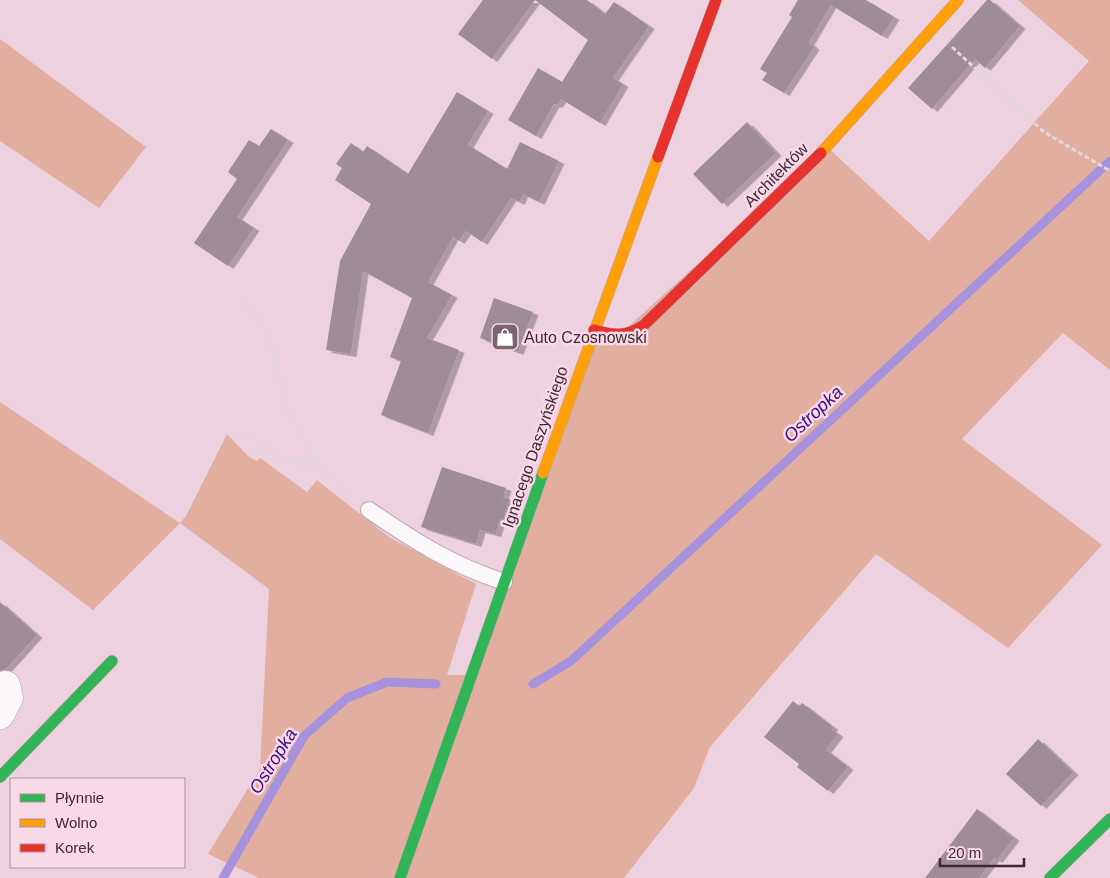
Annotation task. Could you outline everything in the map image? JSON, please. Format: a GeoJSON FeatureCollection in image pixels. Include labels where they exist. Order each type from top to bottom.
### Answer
{"type":"FeatureCollection","features":[{"type":"Feature","properties":{"kind":"main road","name":"Ignacego Daszyńskiego"},"geometry":{"type":"LineString","coordinates":[[400,878],[594,330],[716,0]]}},
{"type":"Feature","properties":{"kind":"main road","name":"Architektów"},"geometry":{"type":"LineString","coordinates":[[594,330],[611,335],[626,336],[652,318],[827,147],[958,0]]}},
{"type":"Feature","properties":{"kind":"main road"},"geometry":{"type":"LineString","coordinates":[[0,777],[112,661]]}},
{"type":"Feature","properties":{"kind":"main road"},"geometry":{"type":"LineString","coordinates":[[1050,878],[1110,819]]}},
{"type":"Feature","properties":{"kind":"street"},"geometry":{"type":"LineString","coordinates":[[0,715],[9,698],[6,685]]}},
{"type":"Feature","properties":{"kind":"lane"},"geometry":{"type":"LineString","coordinates":[[369,510],[426,549],[504,582]]}},
{"type":"Feature","properties":{"kind":"path"},"geometry":{"type":"LineString","coordinates":[[951,46],[1044,132],[1108,170]]}},
{"type":"Feature","properties":{"kind":"path"},"geometry":{"type":"LineString","coordinates":[[241,300],[262,325],[273,354],[288,410],[317,464],[369,510]]}},
{"type":"Feature","properties":{"kind":"path"},"geometry":{"type":"LineString","coordinates":[[246,432],[283,463],[317,464]]}},
{"type":"Feature","properties":{"kind":"path"},"geometry":{"type":"LineString","coordinates":[[251,458],[260,443]]}},
{"type":"Feature","properties":{"kind":"shaded area"},"geometry":{"type":"Polygon","coordinates":[[[1018,0],[1110,0],[1110,370],[1063,333],[962,439],[1102,545],[1008,648],[876,554],[710,747],[694,788],[624,878],[259,878],[208,854],[260,769],[269,589],[180,523],[186,516],[227,434],[248,456],[257,461],[260,458],[307,492],[317,480],[389,537],[476,584],[447,675],[472,675],[594,330],[618,336],[827,147],[929,241],[1089,61],[1018,0]]]}},
{"type":"Feature","properties":{"kind":"shaded area"},"geometry":{"type":"Polygon","coordinates":[[[0,39],[146,147],[99,208],[0,141],[0,39]]]}},
{"type":"Feature","properties":{"kind":"shaded area"},"geometry":{"type":"Polygon","coordinates":[[[0,402],[180,523],[93,610],[0,539],[0,402]]]}},
{"type":"Feature","properties":{"kind":"building"},"geometry":{"type":"Polygon","coordinates":[[[483,0],[535,0],[492,59],[458,34],[483,0]]]}},
{"type":"Feature","properties":{"kind":"building"},"geometry":{"type":"Polygon","coordinates":[[[535,0],[587,0],[605,14],[614,2],[649,26],[613,78],[623,84],[600,123],[561,99],[557,105],[554,104],[536,136],[508,120],[538,68],[562,82],[588,40],[535,0]]]}},
{"type":"Feature","properties":{"kind":"building"},"geometry":{"type":"Polygon","coordinates":[[[798,0],[866,0],[894,17],[882,36],[831,5],[809,42],[814,47],[784,93],[762,80],[767,73],[760,69],[792,17],[789,15],[798,0]]]}},
{"type":"Feature","properties":{"kind":"building"},"geometry":{"type":"Polygon","coordinates":[[[987,0],[990,0],[1020,26],[985,68],[975,59],[932,109],[908,88],[987,0]]]}},
{"type":"Feature","properties":{"kind":"building"},"geometry":{"type":"Polygon","coordinates":[[[457,92],[488,111],[468,145],[507,169],[520,142],[559,161],[539,202],[523,194],[519,202],[511,198],[482,242],[466,231],[459,241],[453,237],[428,282],[452,295],[427,338],[459,350],[428,433],[381,415],[401,361],[390,357],[412,298],[363,271],[351,354],[326,350],[340,261],[371,204],[335,180],[342,168],[336,164],[351,143],[363,152],[367,146],[408,174],[457,92]]]}},
{"type":"Feature","properties":{"kind":"building"},"geometry":{"type":"Polygon","coordinates":[[[747,122],[776,153],[722,204],[693,174],[747,122]]]}},
{"type":"Feature","properties":{"kind":"building"},"geometry":{"type":"Polygon","coordinates":[[[271,129],[288,140],[237,217],[254,228],[228,266],[194,243],[237,179],[228,172],[249,140],[259,146],[271,129]]]}},
{"type":"Feature","properties":{"kind":"building"},"geometry":{"type":"Polygon","coordinates":[[[494,298],[533,312],[518,352],[480,338],[494,298]]]}},
{"type":"Feature","properties":{"kind":"building"},"geometry":{"type":"Polygon","coordinates":[[[442,467],[506,488],[503,497],[510,499],[503,520],[500,519],[496,534],[480,530],[476,544],[421,527],[442,467]]]}},
{"type":"Feature","properties":{"kind":"building"},"geometry":{"type":"Polygon","coordinates":[[[0,602],[37,635],[5,670],[0,671],[0,602]]]}},
{"type":"Feature","properties":{"kind":"building"},"geometry":{"type":"Polygon","coordinates":[[[793,701],[799,706],[802,703],[833,727],[831,729],[838,734],[826,750],[848,767],[828,791],[797,767],[799,764],[764,737],[793,701]]]}},
{"type":"Feature","properties":{"kind":"building"},"geometry":{"type":"Polygon","coordinates":[[[1038,739],[1073,772],[1041,806],[1006,774],[1038,739]]]}},
{"type":"Feature","properties":{"kind":"building"},"geometry":{"type":"Polygon","coordinates":[[[977,809],[1014,838],[997,860],[994,858],[979,878],[925,878],[977,809]]]}},
{"type":"Feature","properties":{"kind":"waterway","name":"Ostropka"},"geometry":{"type":"LineString","coordinates":[[533,684],[571,661],[1110,161]]}},
{"type":"Feature","properties":{"kind":"waterway","name":"Ostropka"},"geometry":{"type":"LineString","coordinates":[[223,878],[304,736],[347,698],[387,682],[436,684]]}},
{"type":"Feature","properties":{"kind":"traffic: fast"},"geometry":{"type":"LineString","coordinates":[[400,878],[543,473]]}},
{"type":"Feature","properties":{"kind":"traffic: fast"},"geometry":{"type":"LineString","coordinates":[[0,777],[112,661]]}},
{"type":"Feature","properties":{"kind":"traffic: fast"},"geometry":{"type":"LineString","coordinates":[[1050,878],[1110,819]]}},
{"type":"Feature","properties":{"kind":"traffic: slow"},"geometry":{"type":"LineString","coordinates":[[821,153],[958,0]]}},
{"type":"Feature","properties":{"kind":"traffic: slow"},"geometry":{"type":"LineString","coordinates":[[543,473],[658,157]]}},
{"type":"Feature","properties":{"kind":"traffic: jam"},"geometry":{"type":"LineString","coordinates":[[658,157],[716,0]]}},
{"type":"Feature","properties":{"kind":"traffic: jam"},"geometry":{"type":"LineString","coordinates":[[594,330],[620,334],[632,332],[644,325],[821,153]]}},
{"type":"Feature","properties":{"kind":"place","name":"Auto Czosnowski"},"geometry":{"type":"Point","coordinates":[505,337]}}]}
